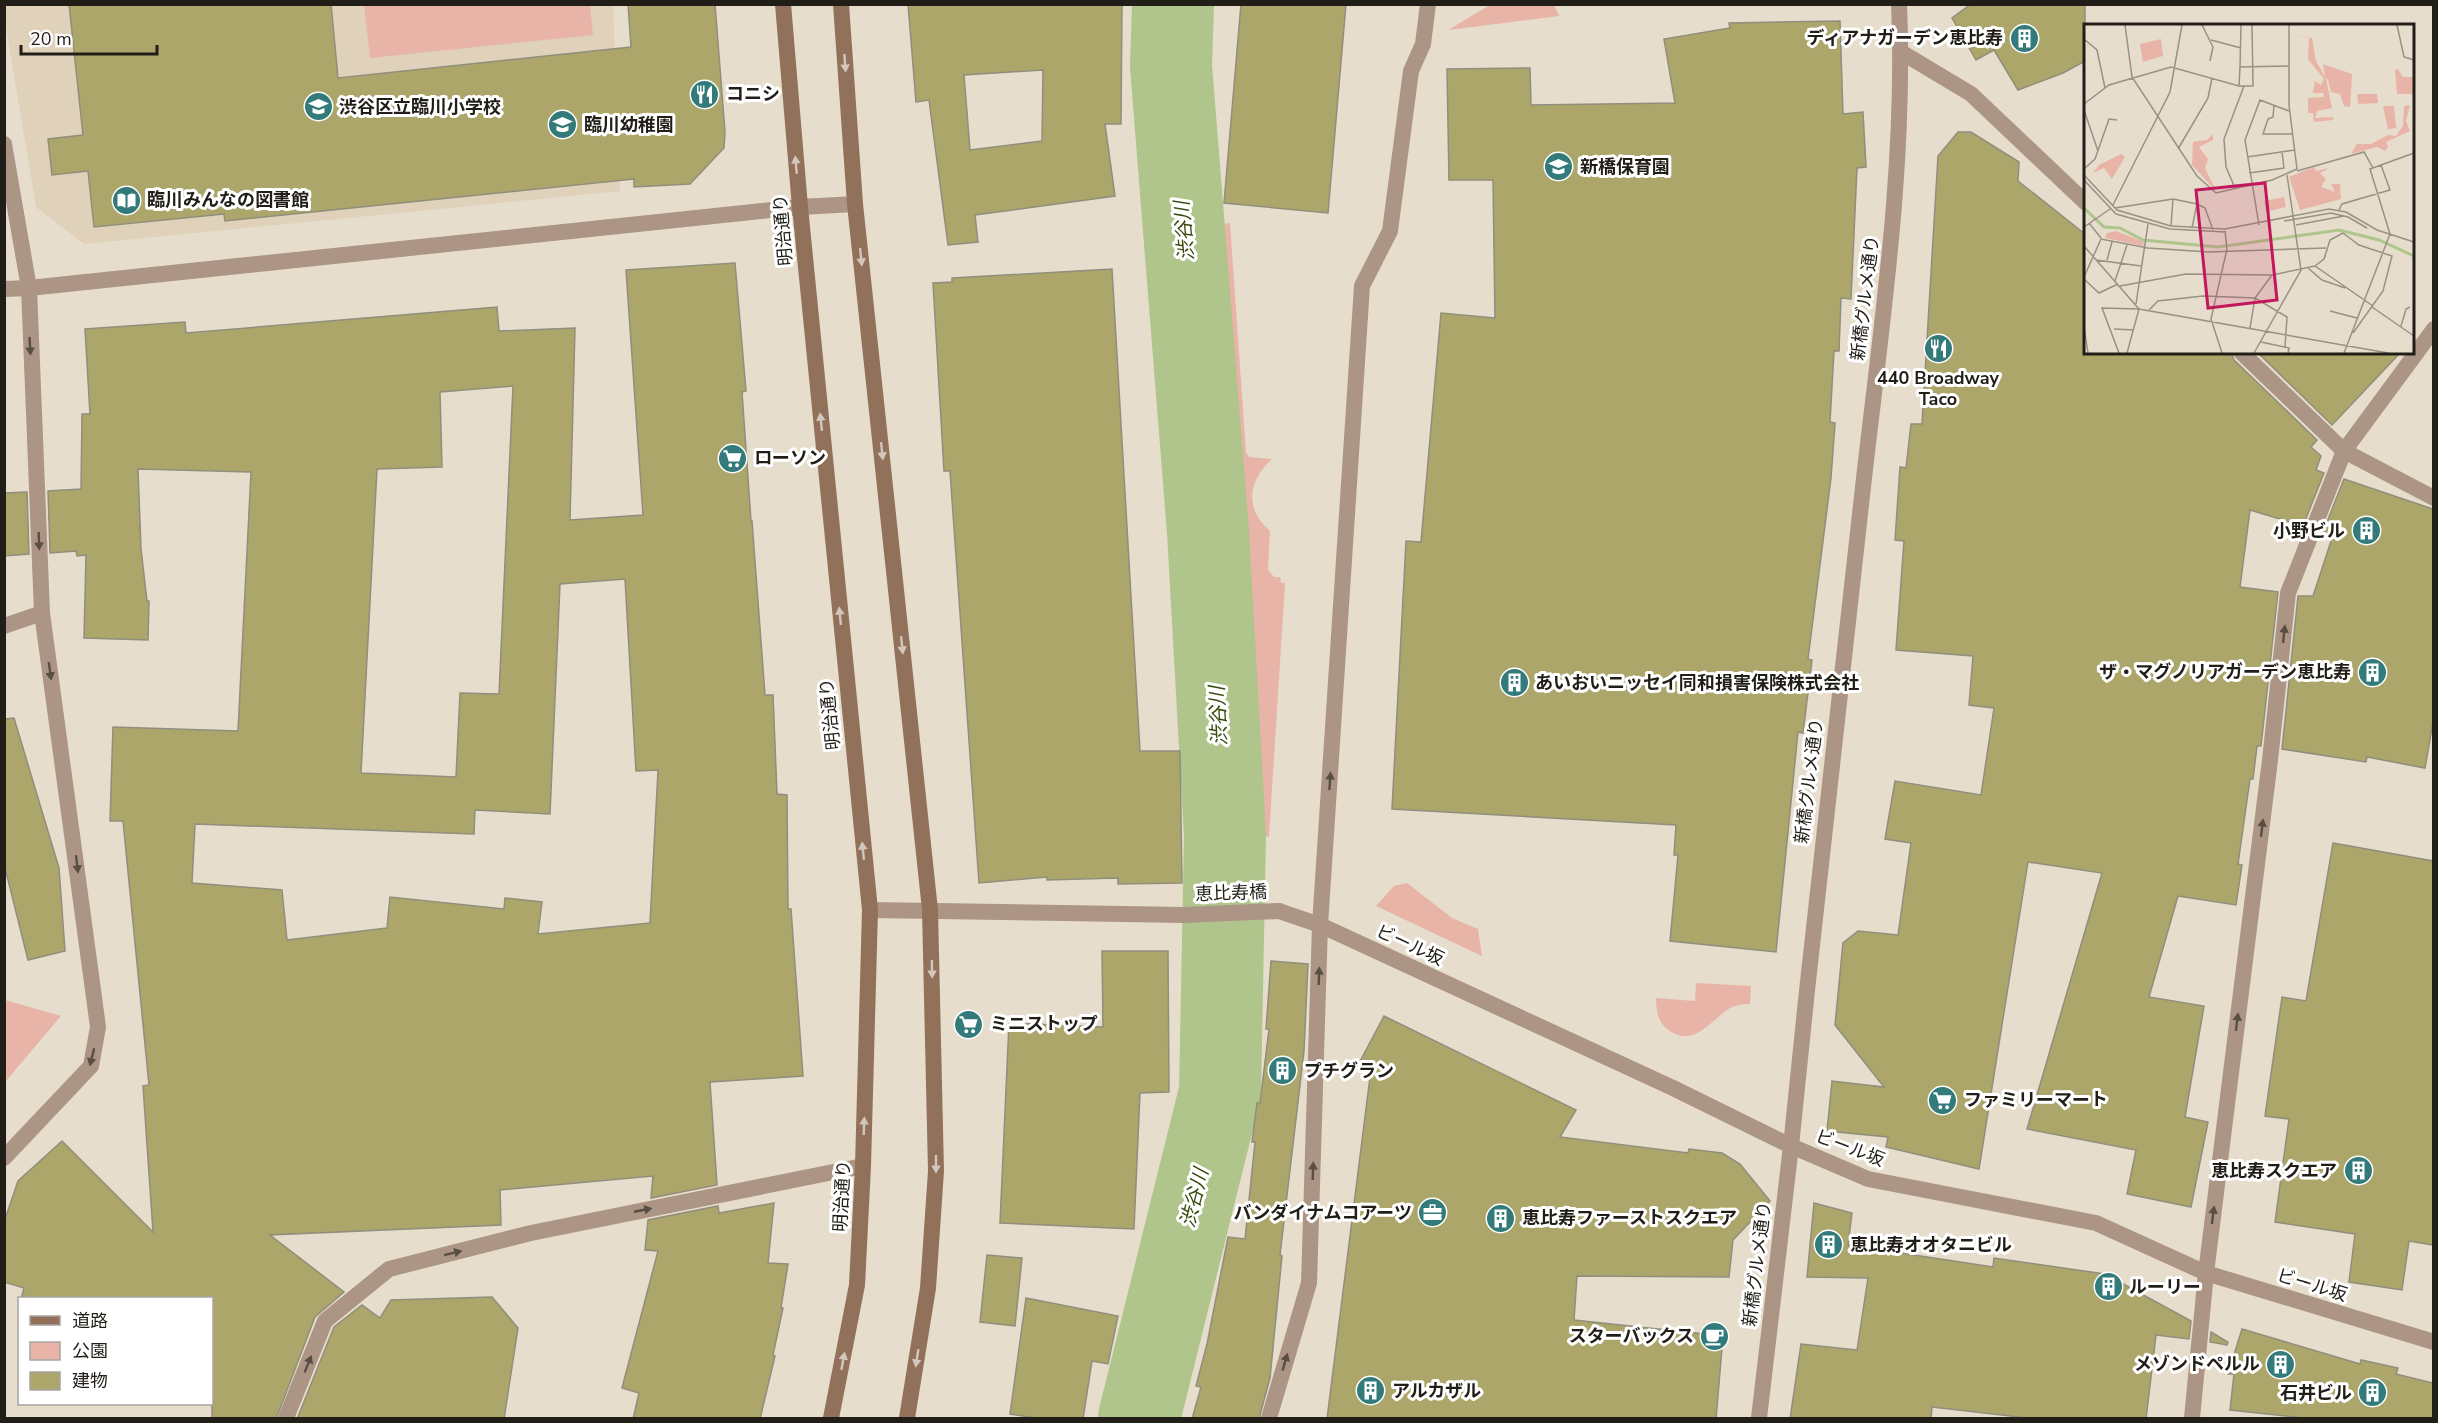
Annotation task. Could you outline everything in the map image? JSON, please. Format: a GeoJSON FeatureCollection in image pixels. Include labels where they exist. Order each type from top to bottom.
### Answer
{"type":"FeatureCollection","features":[{"type":"Feature","properties":{"kind":"main road","name":"明治通り"},"geometry":{"type":"LineString","coordinates":[[783,4],[800,207],[870,909],[863,1166],[856,1285],[831,1419]]}},
{"type":"Feature","properties":{"kind":"main road"},"geometry":{"type":"LineString","coordinates":[[841,4],[855,204],[930,910],[936,1171],[928,1288],[908,1419]]}},
{"type":"Feature","properties":{"kind":"street"},"geometry":{"type":"LineString","coordinates":[[1269,1419],[1309,1283],[1320,925],[1362,286],[1390,231],[1411,71],[1423,45],[1428,4]]}},
{"type":"Feature","properties":{"kind":"street","name":"新橋グルメ通り"},"geometry":{"type":"LineString","coordinates":[[1759,1419],[1893,220],[1901,52],[1899,4]]}},
{"type":"Feature","properties":{"kind":"street"},"geometry":{"type":"LineString","coordinates":[[1901,52],[1971,94],[2084,202]]}},
{"type":"Feature","properties":{"kind":"street"},"geometry":{"type":"LineString","coordinates":[[4,144],[29,288],[42,613],[98,1027],[91,1066],[4,1158]]}},
{"type":"Feature","properties":{"kind":"street"},"geometry":{"type":"LineString","coordinates":[[4,289],[800,207],[855,204]]}},
{"type":"Feature","properties":{"kind":"street"},"geometry":{"type":"LineString","coordinates":[[2192,1419],[2206,1273],[2269,772],[2288,593],[2344,451],[2433,328]]}},
{"type":"Feature","properties":{"kind":"street"},"geometry":{"type":"LineString","coordinates":[[2243,354],[2344,451],[2433,498]]}},
{"type":"Feature","properties":{"kind":"street"},"geometry":{"type":"LineString","coordinates":[[4,626],[42,613]]}},
{"type":"Feature","properties":{"kind":"street","name":"恵比寿橋"},"geometry":{"type":"LineString","coordinates":[[870,909],[1184,915],[1279,911]]}},
{"type":"Feature","properties":{"kind":"street","name":"ビール坂"},"geometry":{"type":"LineString","coordinates":[[1279,911],[1320,925],[1673,1088],[1791,1146],[1868,1179],[2096,1223],[2206,1273],[2433,1342]]}},
{"type":"Feature","properties":{"kind":"street"},"geometry":{"type":"LineString","coordinates":[[286,1419],[325,1321],[388,1269],[531,1233],[863,1166]]}},
{"type":"Feature","properties":{"kind":"shaded area","name":"渋谷区立臨川小学校"},"geometry":{"type":"Polygon","coordinates":[[[4,5],[613,5],[620,191],[84,244],[36,207],[4,5]]]}},
{"type":"Feature","properties":{"kind":"green space"},"geometry":{"type":"Polygon","coordinates":[[[364,5],[590,5],[593,35],[370,58],[364,5]]]}},
{"type":"Feature","properties":{"kind":"green space"},"geometry":{"type":"Polygon","coordinates":[[[1490,5],[1554,5],[1559,16],[1448,30],[1490,5]]]}},
{"type":"Feature","properties":{"kind":"green space"},"geometry":{"type":"Polygon","coordinates":[[[1230,223],[1246,453],[1249,457],[1272,459],[1264,467],[1254,485],[1253,504],[1256,513],[1270,531],[1268,570],[1274,577],[1280,577],[1281,583],[1285,583],[1269,837],[1261,835],[1220,224],[1230,223]]]}},
{"type":"Feature","properties":{"kind":"green space"},"geometry":{"type":"Polygon","coordinates":[[[1407,883],[1452,918],[1478,929],[1482,956],[1376,906],[1394,886],[1407,883]]]}},
{"type":"Feature","properties":{"kind":"green space"},"geometry":{"type":"Polygon","coordinates":[[[1696,983],[1751,986],[1750,1004],[1730,1008],[1694,1035],[1678,1035],[1666,1028],[1660,1021],[1656,998],[1695,1001],[1696,983]]]}},
{"type":"Feature","properties":{"kind":"green space"},"geometry":{"type":"Polygon","coordinates":[[[4,1000],[61,1016],[5,1082],[4,1000]]]}},
{"type":"Feature","properties":{"kind":"building","name":"渋谷区立臨川小学校"},"geometry":{"type":"Polygon","coordinates":[[[69,4],[331,4],[338,78],[631,47],[628,4],[715,4],[725,132],[724,148],[690,184],[634,187],[634,179],[225,221],[224,214],[94,227],[88,171],[52,175],[48,139],[83,135],[69,4]]]}},
{"type":"Feature","properties":{"kind":"building"},"geometry":{"type":"Polygon","coordinates":[[[908,4],[1122,4],[1121,124],[1105,124],[1115,196],[975,215],[978,242],[948,245],[929,100],[916,102],[908,4]],[[1043,70],[964,75],[970,150],[1042,141],[1043,70]]]}},
{"type":"Feature","properties":{"kind":"building"},"geometry":{"type":"Polygon","coordinates":[[[1241,4],[1346,4],[1328,213],[1224,203],[1241,4]]]}},
{"type":"Feature","properties":{"kind":"building","name":"ディアナガーデン恵比寿"},"geometry":{"type":"Polygon","coordinates":[[[1971,4],[2085,4],[2084,62],[2063,73],[2018,90],[1994,50],[1976,60],[1952,18],[1971,4]]]}},
{"type":"Feature","properties":{"kind":"building"},"geometry":{"type":"Polygon","coordinates":[[[1840,21],[1843,114],[1863,112],[1866,167],[1857,168],[1851,299],[1841,298],[1839,351],[1834,351],[1830,422],[1835,423],[1831,478],[1808,659],[1812,660],[1803,733],[1798,732],[1776,952],[1670,941],[1678,855],[1674,855],[1676,825],[1392,809],[1406,541],[1421,542],[1441,313],[1495,318],[1493,180],[1449,180],[1447,69],[1530,68],[1531,105],[1675,103],[1664,39],[1730,28],[1729,23],[1840,21]]]}},
{"type":"Feature","properties":{"kind":"building"},"geometry":{"type":"Polygon","coordinates":[[[1958,132],[1971,132],[2019,162],[2018,181],[2084,233],[2084,354],[2232,354],[2234,360],[2317,440],[2311,447],[2321,456],[2316,470],[2324,473],[2303,526],[2250,510],[2240,587],[2278,592],[2261,746],[2257,746],[2253,779],[2250,779],[2238,864],[2242,865],[2236,905],[2178,896],[2149,997],[2204,1006],[2185,1117],[2208,1122],[2191,1207],[2127,1194],[2136,1150],[2027,1129],[2102,873],[2028,862],[1979,1169],[1886,1147],[1888,1137],[1827,1131],[1832,1081],[1884,1087],[1835,1025],[1843,943],[1858,931],[1898,935],[1911,843],[1885,839],[1895,781],[1981,795],[1994,708],[1969,705],[1973,656],[1896,650],[1904,541],[1895,540],[1900,467],[1906,468],[1911,424],[1922,424],[1938,156],[1958,132]]]}},
{"type":"Feature","properties":{"kind":"building"},"geometry":{"type":"Polygon","coordinates":[[[735,263],[746,391],[742,392],[765,695],[773,695],[777,794],[787,795],[788,909],[791,909],[803,1076],[710,1082],[717,1185],[651,1198],[653,1176],[500,1190],[501,1225],[270,1235],[344,1292],[315,1317],[276,1419],[212,1419],[213,1297],[22,1297],[24,1288],[4,1282],[4,1222],[18,1181],[62,1141],[153,1232],[143,1086],[149,1085],[123,821],[110,821],[113,727],[238,731],[251,472],[138,469],[141,549],[147,601],[149,601],[148,640],[84,638],[86,555],[77,556],[76,551],[50,553],[48,491],[81,489],[82,414],[90,414],[85,329],[185,322],[186,333],[497,307],[499,331],[575,328],[570,520],[643,515],[626,270],[735,263]],[[513,386],[440,392],[442,467],[377,469],[361,773],[456,777],[460,693],[499,694],[513,386]],[[625,579],[560,584],[550,814],[475,810],[474,834],[195,824],[192,883],[282,890],[287,940],[387,928],[390,897],[504,909],[505,898],[542,902],[538,934],[650,923],[658,770],[636,771],[625,579]]]}},
{"type":"Feature","properties":{"kind":"building"},"geometry":{"type":"Polygon","coordinates":[[[1112,269],[1140,751],[1180,751],[1182,883],[1118,884],[1118,878],[1047,880],[1047,877],[979,883],[950,471],[944,471],[933,283],[952,282],[952,278],[1112,269]]]}},
{"type":"Feature","properties":{"kind":"building"},"geometry":{"type":"Polygon","coordinates":[[[2259,354],[2399,354],[2332,425],[2259,354]]]}},
{"type":"Feature","properties":{"kind":"building"},"geometry":{"type":"Polygon","coordinates":[[[2344,479],[2433,509],[2433,722],[2425,768],[2367,757],[2366,762],[2282,749],[2298,596],[2313,596],[2333,535],[2323,532],[2344,479]]]}},
{"type":"Feature","properties":{"kind":"building"},"geometry":{"type":"Polygon","coordinates":[[[27,492],[29,554],[4,556],[4,493],[27,492]]]}},
{"type":"Feature","properties":{"kind":"building"},"geometry":{"type":"Polygon","coordinates":[[[14,718],[59,868],[65,951],[28,960],[4,864],[4,719],[14,718]]]}},
{"type":"Feature","properties":{"kind":"building","name":"恵比寿スクエア"},"geometry":{"type":"Polygon","coordinates":[[[2333,843],[2433,861],[2433,1245],[2409,1241],[2402,1290],[2349,1282],[2355,1234],[2275,1222],[2289,1119],[2265,1116],[2282,997],[2306,1001],[2333,843]]]}},
{"type":"Feature","properties":{"kind":"building"},"geometry":{"type":"Polygon","coordinates":[[[1102,951],[1168,951],[1169,1092],[1140,1093],[1134,1229],[1000,1223],[1009,1023],[1103,1027],[1102,951]]]}},
{"type":"Feature","properties":{"kind":"building"},"geometry":{"type":"Polygon","coordinates":[[[1271,961],[1308,964],[1304,1051],[1280,1255],[1282,1256],[1270,1378],[1259,1419],[1192,1419],[1201,1387],[1196,1386],[1207,1344],[1228,1237],[1245,1239],[1255,1142],[1252,1142],[1257,1103],[1260,1103],[1269,1029],[1266,1029],[1271,961]]]}},
{"type":"Feature","properties":{"kind":"building"},"geometry":{"type":"Polygon","coordinates":[[[1384,1016],[1576,1110],[1560,1137],[1688,1153],[1689,1149],[1722,1153],[1740,1164],[1770,1201],[1733,1240],[1729,1277],[1577,1276],[1574,1320],[1723,1336],[1716,1419],[1327,1419],[1370,1077],[1356,1069],[1384,1016]]]}},
{"type":"Feature","properties":{"kind":"building"},"geometry":{"type":"Polygon","coordinates":[[[774,1203],[768,1263],[788,1264],[781,1308],[783,1308],[773,1355],[775,1356],[760,1419],[633,1419],[639,1393],[622,1388],[658,1251],[645,1250],[648,1220],[718,1206],[719,1213],[774,1203]]]}},
{"type":"Feature","properties":{"kind":"building"},"geometry":{"type":"Polygon","coordinates":[[[1814,1203],[1852,1213],[1848,1245],[1993,1267],[1994,1258],[2105,1274],[2191,1321],[2189,1339],[2156,1335],[2146,1419],[2037,1419],[1932,1407],[1931,1419],[1790,1419],[1801,1344],[1857,1350],[1868,1278],[1807,1277],[1814,1203]]]}},
{"type":"Feature","properties":{"kind":"building"},"geometry":{"type":"Polygon","coordinates":[[[987,1255],[1022,1258],[1015,1326],[980,1322],[987,1255]]]}},
{"type":"Feature","properties":{"kind":"building"},"geometry":{"type":"Polygon","coordinates":[[[492,1297],[518,1328],[504,1419],[297,1419],[334,1327],[362,1305],[380,1318],[391,1300],[492,1297]]]}},
{"type":"Feature","properties":{"kind":"building"},"geometry":{"type":"Polygon","coordinates":[[[1026,1298],[1118,1316],[1108,1364],[1092,1361],[1083,1419],[1042,1419],[1010,1414],[1026,1298]]]}},
{"type":"Feature","properties":{"kind":"building"},"geometry":{"type":"Polygon","coordinates":[[[2242,1329],[2360,1364],[2361,1360],[2398,1368],[2396,1374],[2433,1383],[2433,1419],[2313,1419],[2230,1410],[2234,1374],[2228,1374],[2242,1329]]]}},
{"type":"Feature","properties":{"kind":"building"},"geometry":{"type":"Polygon","coordinates":[[[2211,1332],[2228,1342],[2227,1345],[2210,1342],[2211,1332]]]}},
{"type":"Feature","properties":{"kind":"waterway","name":"渋谷川"},"geometry":{"type":"LineString","coordinates":[[1139,1418],[1220,1092],[1225,836],[1208,532],[1171,66],[1173,4]]}},
{"type":"Feature","properties":{"kind":"place","name":"ディアナガーデン恵比寿"},"geometry":{"type":"Point","coordinates":[2024,38]}},
{"type":"Feature","properties":{"kind":"place","name":"コニシ"},"geometry":{"type":"Point","coordinates":[705,94]}},
{"type":"Feature","properties":{"kind":"place","name":"渋谷区立臨川小学校"},"geometry":{"type":"Point","coordinates":[318,107]}},
{"type":"Feature","properties":{"kind":"place","name":"臨川幼稚園"},"geometry":{"type":"Point","coordinates":[563,125]}},
{"type":"Feature","properties":{"kind":"place","name":"新橋保育園"},"geometry":{"type":"Point","coordinates":[1559,167]}},
{"type":"Feature","properties":{"kind":"place","name":"臨川みんなの図書館"},"geometry":{"type":"Point","coordinates":[126,200]}},
{"type":"Feature","properties":{"kind":"place","name":"440 Broadway Taco"},"geometry":{"type":"Point","coordinates":[1938,349]}},
{"type":"Feature","properties":{"kind":"place","name":"ローソン"},"geometry":{"type":"Point","coordinates":[733,458]}},
{"type":"Feature","properties":{"kind":"place","name":"小野ビル"},"geometry":{"type":"Point","coordinates":[2366,531]}},
{"type":"Feature","properties":{"kind":"place","name":"ザ・マグノリアガーデン恵比寿"},"geometry":{"type":"Point","coordinates":[2372,672]}},
{"type":"Feature","properties":{"kind":"place","name":"あいおいニッセイ同和損害保険株式会社"},"geometry":{"type":"Point","coordinates":[1514,683]}},
{"type":"Feature","properties":{"kind":"place","name":"ミニストップ"},"geometry":{"type":"Point","coordinates":[969,1024]}},
{"type":"Feature","properties":{"kind":"place","name":"プチグラン"},"geometry":{"type":"Point","coordinates":[1283,1071]}},
{"type":"Feature","properties":{"kind":"place","name":"ファミリーマート"},"geometry":{"type":"Point","coordinates":[1943,1100]}},
{"type":"Feature","properties":{"kind":"place","name":"恵比寿スクエア"},"geometry":{"type":"Point","coordinates":[2358,1171]}},
{"type":"Feature","properties":{"kind":"place","name":"バンダイナムコアーツ"},"geometry":{"type":"Point","coordinates":[1433,1213]}},
{"type":"Feature","properties":{"kind":"place","name":"恵比寿ファーストスクエア"},"geometry":{"type":"Point","coordinates":[1501,1218]}},
{"type":"Feature","properties":{"kind":"place","name":"恵比寿オオタニビル"},"geometry":{"type":"Point","coordinates":[1829,1245]}},
{"type":"Feature","properties":{"kind":"place","name":"ルーリー"},"geometry":{"type":"Point","coordinates":[2108,1287]}},
{"type":"Feature","properties":{"kind":"place","name":"スターバックス"},"geometry":{"type":"Point","coordinates":[1715,1336]}},
{"type":"Feature","properties":{"kind":"place","name":"メゾンドペルル"},"geometry":{"type":"Point","coordinates":[2281,1364]}},
{"type":"Feature","properties":{"kind":"place","name":"アルカザル"},"geometry":{"type":"Point","coordinates":[1371,1391]}},
{"type":"Feature","properties":{"kind":"place","name":"石井ビル"},"geometry":{"type":"Point","coordinates":[2373,1393]}}]}
